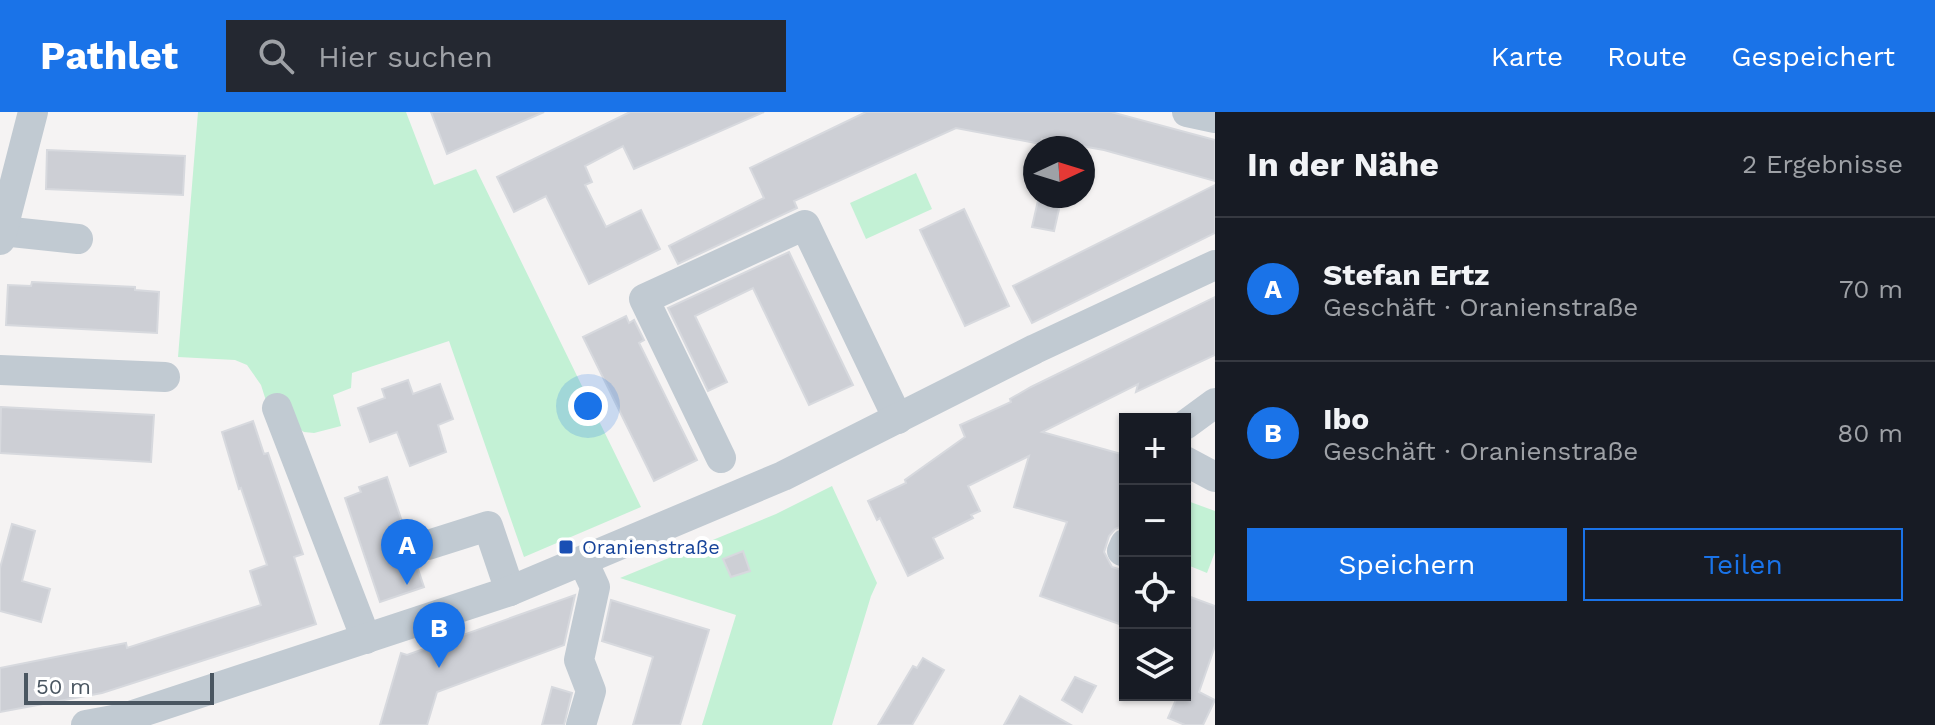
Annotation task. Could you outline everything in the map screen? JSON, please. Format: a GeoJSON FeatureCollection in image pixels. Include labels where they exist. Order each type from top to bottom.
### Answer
{"type":"FeatureCollection","features":[{"type":"Feature","properties":{"kind":"street"},"geometry":{"type":"LineString","coordinates":[[33,112],[1,235],[78,239]]}},
{"type":"Feature","properties":{"kind":"street"},"geometry":{"type":"LineString","coordinates":[[1187,112],[1215,118]]}},
{"type":"Feature","properties":{"kind":"street"},"geometry":{"type":"LineString","coordinates":[[721,458],[644,299],[805,225],[898,419]]}},
{"type":"Feature","properties":{"kind":"street"},"geometry":{"type":"LineString","coordinates":[[86,725],[124,718],[510,591],[783,476],[1035,349],[1215,265]]}},
{"type":"Feature","properties":{"kind":"street"},"geometry":{"type":"LineString","coordinates":[[0,370],[165,377]]}},
{"type":"Feature","properties":{"kind":"street"},"geometry":{"type":"LineString","coordinates":[[1191,421],[1215,403]]}},
{"type":"Feature","properties":{"kind":"street"},"geometry":{"type":"LineString","coordinates":[[277,408],[366,639]]}},
{"type":"Feature","properties":{"kind":"street"},"geometry":{"type":"LineString","coordinates":[[1191,464],[1215,477]]}},
{"type":"Feature","properties":{"kind":"street"},"geometry":{"type":"LineString","coordinates":[[428,545],[488,526],[510,591]]}},
{"type":"Feature","properties":{"kind":"street"},"geometry":{"type":"LineString","coordinates":[[581,725],[591,691],[579,660],[595,587],[583,561]]}},
{"type":"Feature","properties":{"kind":"green space"},"geometry":{"type":"Polygon","coordinates":[[[198,112],[406,112],[434,185],[476,169],[641,507],[524,557],[449,341],[352,373],[351,388],[333,395],[341,426],[314,433],[304,432],[268,407],[261,385],[247,365],[235,360],[178,357],[198,112]]]}},
{"type":"Feature","properties":{"kind":"green space"},"geometry":{"type":"Polygon","coordinates":[[[916,173],[932,209],[866,239],[850,203],[916,173]]]}},
{"type":"Feature","properties":{"kind":"green space"},"geometry":{"type":"Polygon","coordinates":[[[832,486],[877,583],[832,725],[702,725],[736,615],[620,578],[776,514],[832,486]]]}},
{"type":"Feature","properties":{"kind":"green space"},"geometry":{"type":"Polygon","coordinates":[[[1191,502],[1215,511],[1215,552],[1207,573],[1191,566],[1191,502]]]}},
{"type":"Feature","properties":{"kind":"building"},"geometry":{"type":"Polygon","coordinates":[[[431,112],[544,112],[447,154],[431,112]]]}},
{"type":"Feature","properties":{"kind":"building"},"geometry":{"type":"Polygon","coordinates":[[[630,112],[764,112],[634,169],[623,146],[585,166],[592,182],[585,185],[606,227],[641,210],[660,249],[589,284],[546,196],[514,212],[497,177],[630,112]]]}},
{"type":"Feature","properties":{"kind":"building"},"geometry":{"type":"Polygon","coordinates":[[[866,112],[1111,112],[1215,140],[1215,181],[1095,148],[1095,136],[1023,136],[1023,141],[956,128],[794,201],[797,208],[678,264],[669,246],[764,198],[750,168],[866,112]]]}},
{"type":"Feature","properties":{"kind":"building"},"geometry":{"type":"Polygon","coordinates":[[[47,150],[185,156],[183,195],[46,189],[47,150]]]}},
{"type":"Feature","properties":{"kind":"building"},"geometry":{"type":"Polygon","coordinates":[[[1215,185],[1215,233],[1032,323],[1013,286],[1215,185]]]}},
{"type":"Feature","properties":{"kind":"building"},"geometry":{"type":"Polygon","coordinates":[[[1036,208],[1059,208],[1054,231],[1032,227],[1036,208]]]}},
{"type":"Feature","properties":{"kind":"building"},"geometry":{"type":"Polygon","coordinates":[[[964,209],[1009,306],[965,326],[920,230],[964,209]]]}},
{"type":"Feature","properties":{"kind":"building"},"geometry":{"type":"Polygon","coordinates":[[[789,252],[853,385],[809,405],[753,288],[695,316],[727,382],[708,391],[668,308],[789,252]]]}},
{"type":"Feature","properties":{"kind":"building"},"geometry":{"type":"Polygon","coordinates":[[[32,282],[135,287],[135,290],[159,292],[157,333],[6,325],[8,285],[31,286],[32,282]]]}},
{"type":"Feature","properties":{"kind":"building"},"geometry":{"type":"Polygon","coordinates":[[[1215,297],[1215,355],[1136,392],[1138,384],[1042,432],[1119,453],[1119,528],[1109,536],[1104,552],[1112,567],[1119,569],[1119,624],[1040,596],[1067,522],[1014,507],[1029,456],[968,486],[980,511],[971,515],[973,518],[933,538],[943,558],[908,576],[880,518],[877,520],[868,501],[906,483],[905,480],[965,437],[960,425],[1011,402],[1010,399],[1215,297]]]}},
{"type":"Feature","properties":{"kind":"building"},"geometry":{"type":"Polygon","coordinates":[[[626,316],[629,323],[634,320],[644,340],[639,343],[697,460],[654,481],[583,337],[626,316]]]}},
{"type":"Feature","properties":{"kind":"building"},"geometry":{"type":"Polygon","coordinates":[[[408,380],[413,394],[440,384],[453,419],[438,425],[446,452],[410,466],[397,432],[370,442],[358,408],[385,398],[382,389],[408,380]]]}},
{"type":"Feature","properties":{"kind":"building"},"geometry":{"type":"Polygon","coordinates":[[[1,407],[154,415],[151,462],[0,453],[1,407]]]}},
{"type":"Feature","properties":{"kind":"building"},"geometry":{"type":"Polygon","coordinates":[[[253,421],[264,454],[268,453],[303,554],[294,557],[316,624],[102,693],[0,712],[0,668],[126,643],[127,648],[261,605],[250,571],[267,565],[222,432],[253,421]]]}},
{"type":"Feature","properties":{"kind":"building"},"geometry":{"type":"Polygon","coordinates":[[[387,477],[424,587],[380,602],[345,498],[361,492],[359,487],[387,477]]]}},
{"type":"Feature","properties":{"kind":"building"},"geometry":{"type":"Polygon","coordinates":[[[12,524],[35,531],[22,581],[50,589],[41,622],[0,611],[0,568],[12,524]]]}},
{"type":"Feature","properties":{"kind":"building"},"geometry":{"type":"Polygon","coordinates":[[[743,551],[750,571],[731,577],[723,559],[743,551]]]}},
{"type":"Feature","properties":{"kind":"building"},"geometry":{"type":"Polygon","coordinates":[[[575,595],[564,645],[437,692],[427,725],[380,725],[401,653],[407,655],[575,595]]]}},
{"type":"Feature","properties":{"kind":"building"},"geometry":{"type":"Polygon","coordinates":[[[1191,597],[1215,606],[1215,646],[1199,692],[1215,700],[1203,725],[1185,725],[1168,718],[1175,701],[1191,701],[1191,597]]]}},
{"type":"Feature","properties":{"kind":"building"},"geometry":{"type":"Polygon","coordinates":[[[611,600],[709,630],[680,725],[633,725],[653,657],[602,641],[611,600]]]}},
{"type":"Feature","properties":{"kind":"building"},"geometry":{"type":"Polygon","coordinates":[[[923,658],[944,670],[912,725],[878,725],[913,666],[917,668],[923,658]]]}},
{"type":"Feature","properties":{"kind":"building"},"geometry":{"type":"Polygon","coordinates":[[[1075,677],[1096,686],[1082,712],[1062,700],[1075,677]]]}},
{"type":"Feature","properties":{"kind":"building"},"geometry":{"type":"Polygon","coordinates":[[[552,687],[572,693],[564,725],[542,725],[552,687]]]}},
{"type":"Feature","properties":{"kind":"building"},"geometry":{"type":"Polygon","coordinates":[[[1020,696],[1071,725],[1004,725],[1020,696]]]}},
{"type":"Feature","properties":{"kind":"place","name":"Oranienstraße"},"geometry":{"type":"Point","coordinates":[566,547]}},
{"type":"Feature","properties":{"kind":"place","name":"Stefan Ertz"},"geometry":{"type":"Point","coordinates":[407,585]}},
{"type":"Feature","properties":{"kind":"place","name":"Ibo"},"geometry":{"type":"Point","coordinates":[439,668]}}]}
